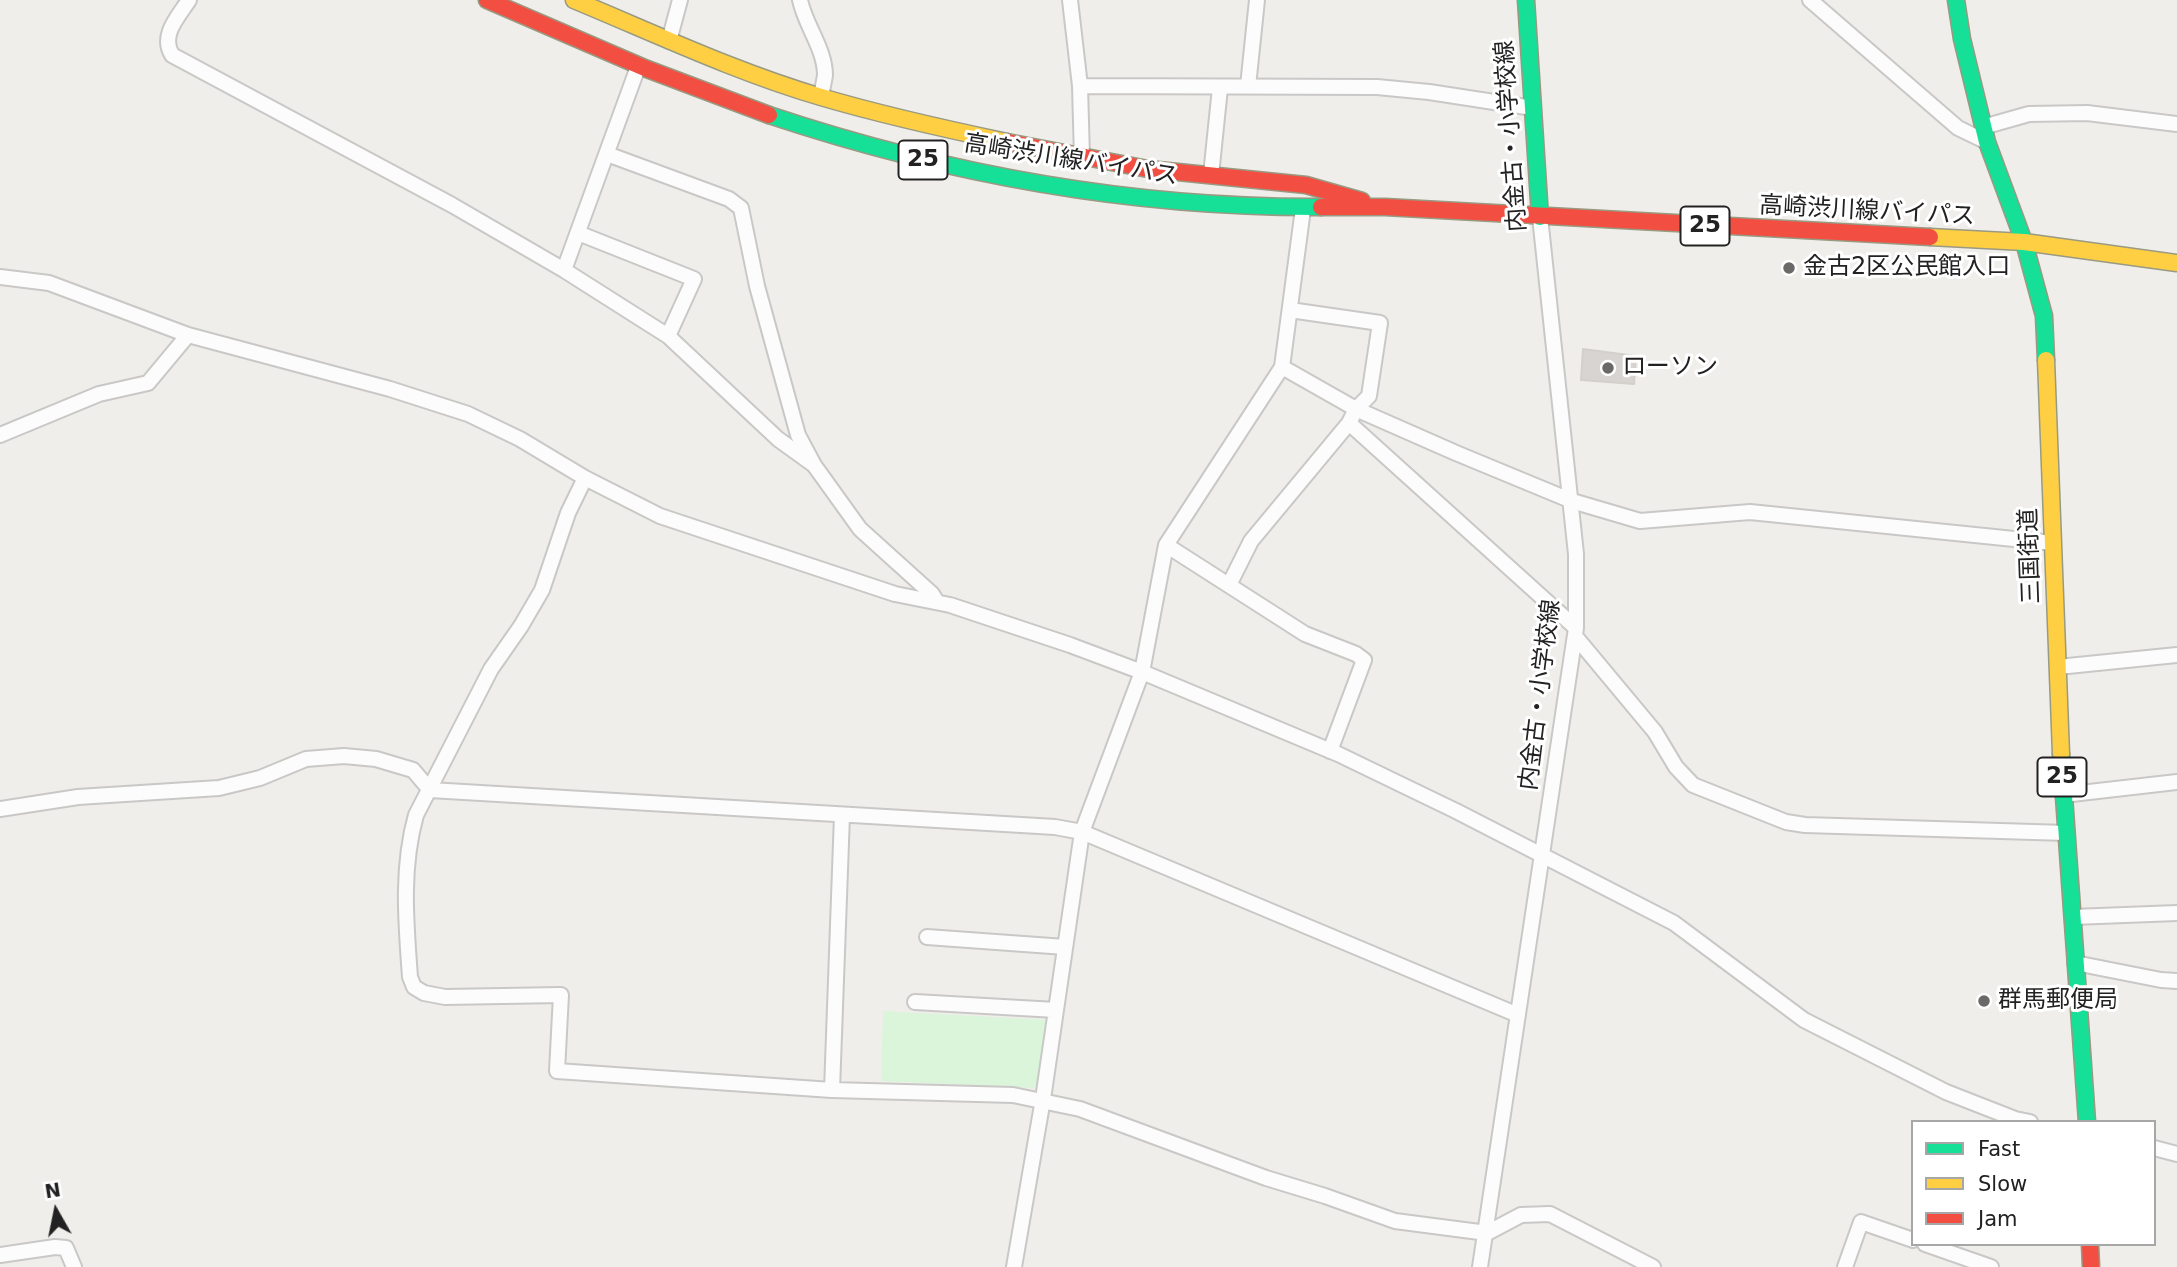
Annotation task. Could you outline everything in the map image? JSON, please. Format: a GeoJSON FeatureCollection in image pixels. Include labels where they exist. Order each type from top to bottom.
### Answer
{"type":"FeatureCollection","features":[{"type":"Feature","properties":{"kind":"main road","name":"高崎渋川線バイパス"},"geometry":{"type":"LineString","coordinates":[[486,0],[638,67],[811,129],[933,163],[1082,191],[1303,209],[1385,207],[2024,242],[2177,263]]}},
{"type":"Feature","properties":{"kind":"main road","name":"高崎渋川線バイパス"},"geometry":{"type":"LineString","coordinates":[[574,0],[669,41],[821,97],[1082,158],[1148,169],[1306,185],[1385,207]]}},
{"type":"Feature","properties":{"kind":"main road","name":"内金古・小学校線"},"geometry":{"type":"LineString","coordinates":[[1525,0],[1540,217]]}},
{"type":"Feature","properties":{"kind":"main road","name":"三国街道"},"geometry":{"type":"LineString","coordinates":[[1955,0],[1985,134],[2024,242],[2044,316],[2063,795],[2087,1120]]}},
{"type":"Feature","properties":{"kind":"main road"},"geometry":{"type":"LineString","coordinates":[[2090,1246],[2091,1267]]}},
{"type":"Feature","properties":{"kind":"street"},"geometry":{"type":"LineString","coordinates":[[189,0],[169,32],[167,40],[172,54],[372,160],[564,271],[668,336],[778,439],[814,465]]}},
{"type":"Feature","properties":{"kind":"street"},"geometry":{"type":"LineString","coordinates":[[669,41],[680,0]]}},
{"type":"Feature","properties":{"kind":"street"},"geometry":{"type":"LineString","coordinates":[[800,0],[803,15],[820,51],[825,74],[821,97]]}},
{"type":"Feature","properties":{"kind":"street"},"geometry":{"type":"LineString","coordinates":[[1070,0],[1080,86],[1082,158]]}},
{"type":"Feature","properties":{"kind":"street"},"geometry":{"type":"LineString","coordinates":[[1248,86],[1257,0]]}},
{"type":"Feature","properties":{"kind":"street"},"geometry":{"type":"LineString","coordinates":[[1810,0],[1958,128],[1985,134],[2029,114],[2087,113],[2177,124]]}},
{"type":"Feature","properties":{"kind":"street"},"geometry":{"type":"LineString","coordinates":[[564,271],[638,67]]}},
{"type":"Feature","properties":{"kind":"street"},"geometry":{"type":"LineString","coordinates":[[1080,86],[1390,88],[1534,108]]}},
{"type":"Feature","properties":{"kind":"street"},"geometry":{"type":"LineString","coordinates":[[1211,176],[1220,88]]}},
{"type":"Feature","properties":{"kind":"street"},"geometry":{"type":"LineString","coordinates":[[607,154],[729,199],[741,208],[757,286],[798,435],[814,465],[860,529],[932,594],[937,602]]}},
{"type":"Feature","properties":{"kind":"street"},"geometry":{"type":"LineString","coordinates":[[1014,1267],[1043,1099],[1082,832],[1142,672],[1166,545],[1282,367],[1303,209]]}},
{"type":"Feature","properties":{"kind":"street","name":"内金古・小学校線"},"geometry":{"type":"LineString","coordinates":[[1480,1267],[1576,632],[1576,554],[1572,501],[1540,217]]}},
{"type":"Feature","properties":{"kind":"street"},"geometry":{"type":"LineString","coordinates":[[578,233],[694,279],[668,336]]}},
{"type":"Feature","properties":{"kind":"street"},"geometry":{"type":"LineString","coordinates":[[0,277],[49,283],[188,335],[390,389],[468,414],[520,439],[585,478],[660,516],[895,594],[937,602],[1070,645],[1142,672],[1330,751],[1455,811],[1674,923],[1804,1020],[1946,1091],[2020,1120]]}},
{"type":"Feature","properties":{"kind":"street"},"geometry":{"type":"LineString","coordinates":[[1229,585],[1251,541],[1369,396],[1380,323],[1290,310]]}},
{"type":"Feature","properties":{"kind":"street"},"geometry":{"type":"LineString","coordinates":[[0,435],[99,394],[148,383],[188,335]]}},
{"type":"Feature","properties":{"kind":"street"},"geometry":{"type":"LineString","coordinates":[[1282,367],[1356,409],[1572,501],[1640,521],[1750,512],[2053,543]]}},
{"type":"Feature","properties":{"kind":"street"},"geometry":{"type":"LineString","coordinates":[[1349,423],[1576,632],[1693,785],[1775,818],[1805,825],[2066,833]]}},
{"type":"Feature","properties":{"kind":"street"},"geometry":{"type":"LineString","coordinates":[[585,478],[568,513],[542,590],[491,669],[416,815],[406,872],[405,914],[410,978],[414,987],[424,993],[444,997],[561,995],[557,1071],[832,1090],[1013,1095],[1043,1099],[1080,1109],[1266,1178],[1395,1221],[1487,1233],[1521,1215],[1550,1214],[1653,1267]]}},
{"type":"Feature","properties":{"kind":"street"},"geometry":{"type":"LineString","coordinates":[[1166,545],[1305,634],[1356,654],[1364,660],[1330,751]]}},
{"type":"Feature","properties":{"kind":"street"},"geometry":{"type":"LineString","coordinates":[[2058,667],[2177,655]]}},
{"type":"Feature","properties":{"kind":"street"},"geometry":{"type":"LineString","coordinates":[[0,809],[78,797],[219,788],[260,778],[306,759],[344,756],[376,759],[413,770],[430,790],[1055,827],[1082,832],[1518,1015]]}},
{"type":"Feature","properties":{"kind":"street"},"geometry":{"type":"LineString","coordinates":[[2063,795],[2177,782]]}},
{"type":"Feature","properties":{"kind":"street"},"geometry":{"type":"LineString","coordinates":[[832,1090],[842,815]]}},
{"type":"Feature","properties":{"kind":"street"},"geometry":{"type":"LineString","coordinates":[[2073,917],[2177,913]]}},
{"type":"Feature","properties":{"kind":"street"},"geometry":{"type":"LineString","coordinates":[[928,937],[1065,947]]}},
{"type":"Feature","properties":{"kind":"street"},"geometry":{"type":"LineString","coordinates":[[2075,963],[2177,981]]}},
{"type":"Feature","properties":{"kind":"street"},"geometry":{"type":"LineString","coordinates":[[915,1002],[1056,1010]]}},
{"type":"Feature","properties":{"kind":"street"},"geometry":{"type":"LineString","coordinates":[[2156,1149],[2177,1154]]}},
{"type":"Feature","properties":{"kind":"street"},"geometry":{"type":"LineString","coordinates":[[1845,1267],[1861,1222],[1911,1239]]}},
{"type":"Feature","properties":{"kind":"street"},"geometry":{"type":"LineString","coordinates":[[1931,1246],[1991,1267]]}},
{"type":"Feature","properties":{"kind":"street"},"geometry":{"type":"LineString","coordinates":[[0,1255],[66,1248],[75,1267]]}},
{"type":"Feature","properties":{"kind":"green space"},"geometry":{"type":"Polygon","coordinates":[[[883,1011],[1048,1020],[1039,1085],[1033,1088],[881,1081],[883,1011]]]}},
{"type":"Feature","properties":{"kind":"building","name":"ローソン"},"geometry":{"type":"Polygon","coordinates":[[[1583,349],[1636,356],[1634,384],[1581,380],[1583,349]]]}},
{"type":"Feature","properties":{"kind":"traffic: fast"},"geometry":{"type":"LineString","coordinates":[[1526,0],[1540,217]]}},
{"type":"Feature","properties":{"kind":"traffic: fast"},"geometry":{"type":"LineString","coordinates":[[1956,0],[1962,39],[1987,142],[2024,242],[2044,316],[2046,360]]}},
{"type":"Feature","properties":{"kind":"traffic: fast"},"geometry":{"type":"LineString","coordinates":[[769,115],[903,154],[1041,184],[1180,201],[1321,207]]}},
{"type":"Feature","properties":{"kind":"traffic: fast"},"geometry":{"type":"LineString","coordinates":[[2061,754],[2087,1120]]}},
{"type":"Feature","properties":{"kind":"traffic: slow"},"geometry":{"type":"LineString","coordinates":[[574,0],[696,52],[789,87],[890,116],[1007,142]]}},
{"type":"Feature","properties":{"kind":"traffic: slow"},"geometry":{"type":"LineString","coordinates":[[1930,237],[2024,242],[2177,263]]}},
{"type":"Feature","properties":{"kind":"traffic: slow"},"geometry":{"type":"LineString","coordinates":[[2046,360],[2061,754]]}},
{"type":"Feature","properties":{"kind":"traffic: jam"},"geometry":{"type":"LineString","coordinates":[[487,0],[647,69],[769,115]]}},
{"type":"Feature","properties":{"kind":"traffic: jam"},"geometry":{"type":"LineString","coordinates":[[1007,142],[1148,169],[1306,185],[1362,201]]}},
{"type":"Feature","properties":{"kind":"traffic: jam"},"geometry":{"type":"LineString","coordinates":[[1321,207],[1385,207],[1930,237]]}},
{"type":"Feature","properties":{"kind":"traffic: jam"},"geometry":{"type":"LineString","coordinates":[[2090,1246],[2091,1267]]}},
{"type":"Feature","properties":{"kind":"place","name":"金古2区公民館入口"},"geometry":{"type":"Point","coordinates":[1789,268]}},
{"type":"Feature","properties":{"kind":"place","name":"ローソン"},"geometry":{"type":"Point","coordinates":[1608,368]}},
{"type":"Feature","properties":{"kind":"place","name":"群馬郵便局"},"geometry":{"type":"Point","coordinates":[1984,1001]}}]}
